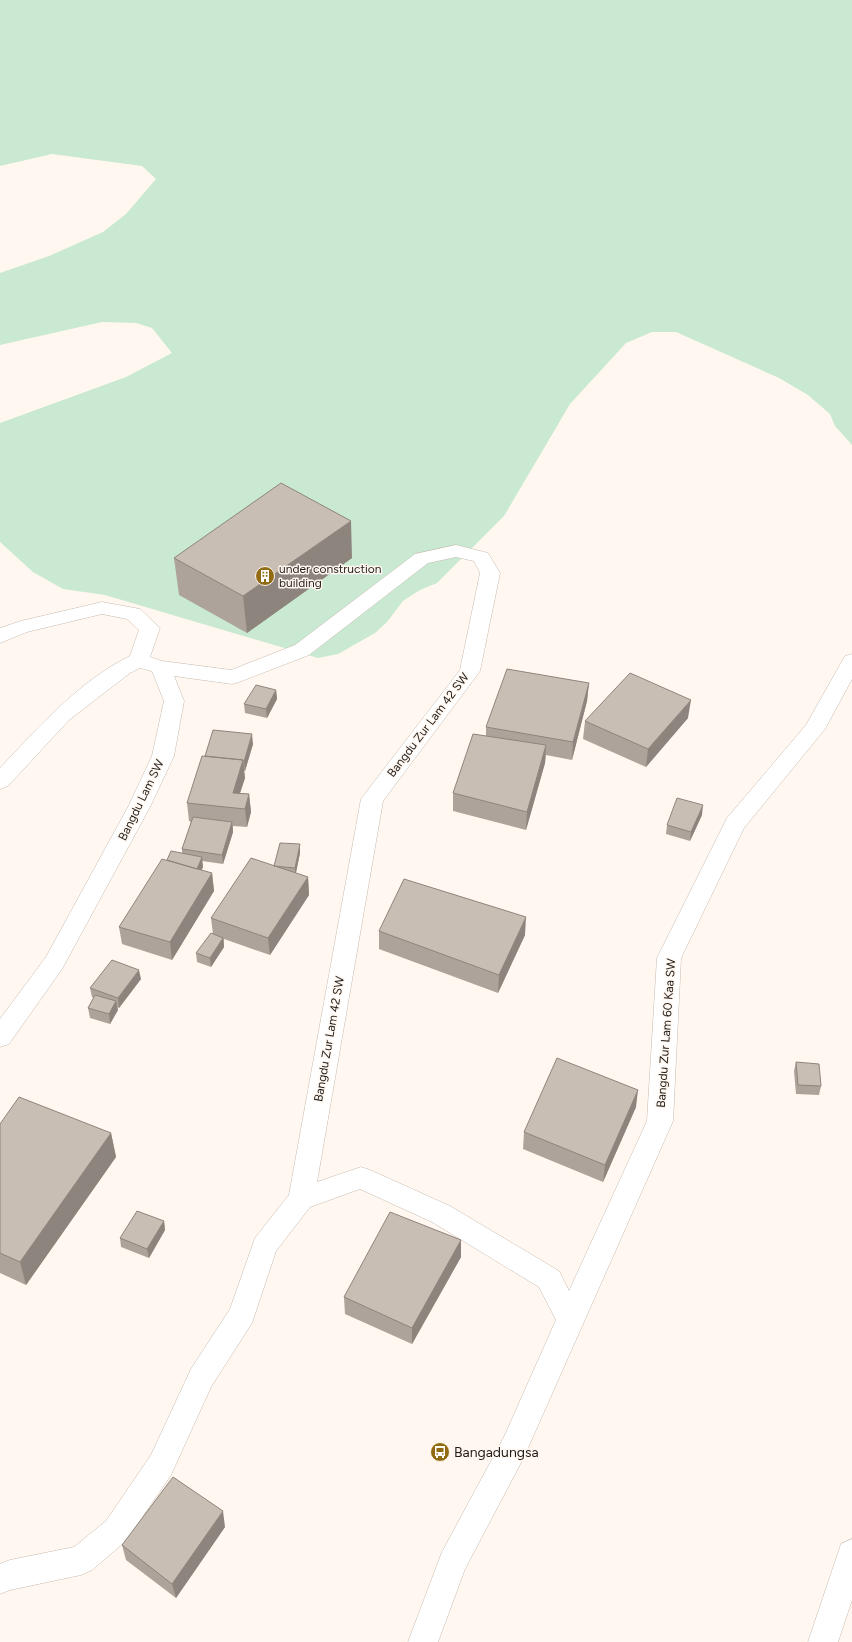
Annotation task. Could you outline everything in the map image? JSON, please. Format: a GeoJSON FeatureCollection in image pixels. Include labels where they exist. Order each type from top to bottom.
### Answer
{"type":"FeatureCollection","features":[{"type":"Feature","properties":{"kind":"street","name":"Bangdu Zur Lam 42 SW"},"geometry":{"type":"LineString","coordinates":[[160,667],[232,678],[302,650],[422,558],[456,551],[481,558],[490,573],[470,671],[372,799],[301,1199]]}},
{"type":"Feature","properties":{"kind":"street"},"geometry":{"type":"LineString","coordinates":[[0,636],[22,627],[102,608],[133,614],[150,628],[139,660],[123,668],[62,715],[0,781]]}},
{"type":"Feature","properties":{"kind":"street"},"geometry":{"type":"LineString","coordinates":[[139,660],[160,667]]}},
{"type":"Feature","properties":{"kind":"street","name":"Bangdu Zur Lam 60 Kaa SW"},"geometry":{"type":"LineString","coordinates":[[423,1642],[453,1562],[514,1447],[660,1121],[669,958],[735,824],[814,729],[852,661]]}},
{"type":"Feature","properties":{"kind":"street","name":"Bangdu Lam SW"},"geometry":{"type":"LineString","coordinates":[[0,1037],[54,963],[136,814],[163,756],[174,701],[160,667]]}},
{"type":"Feature","properties":{"kind":"street"},"geometry":{"type":"LineString","coordinates":[[0,1578],[81,1560],[116,1531],[162,1465],[201,1378],[242,1314],[264,1246],[301,1199],[361,1178],[442,1214],[549,1279],[570,1320]]}},
{"type":"Feature","properties":{"kind":"street"},"geometry":{"type":"LineString","coordinates":[[823,1642],[852,1554]]}},
{"type":"Feature","properties":{"kind":"green space"},"geometry":{"type":"Polygon","coordinates":[[[0,0],[852,0],[852,445],[835,426],[830,414],[808,395],[779,378],[676,332],[652,332],[626,343],[570,404],[504,516],[437,583],[420,590],[403,601],[387,622],[375,633],[338,654],[318,658],[105,595],[63,589],[33,572],[0,542],[0,423],[126,377],[172,353],[152,328],[136,323],[102,322],[0,345],[0,273],[49,256],[103,232],[126,214],[156,179],[142,166],[52,154],[0,166],[0,0]]]}},
{"type":"Feature","properties":{"kind":"building"},"geometry":{"type":"Polygon","coordinates":[[[281,483],[351,521],[243,596],[174,558],[281,483]]]}},
{"type":"Feature","properties":{"kind":"building"},"geometry":{"type":"Polygon","coordinates":[[[507,669],[589,683],[573,742],[486,727],[507,669]]]}},
{"type":"Feature","properties":{"kind":"building"},"geometry":{"type":"Polygon","coordinates":[[[630,673],[691,700],[648,749],[585,721],[630,673]]]}},
{"type":"Feature","properties":{"kind":"building"},"geometry":{"type":"Polygon","coordinates":[[[256,685],[276,690],[266,709],[244,704],[256,685]]]}},
{"type":"Feature","properties":{"kind":"building"},"geometry":{"type":"Polygon","coordinates":[[[213,730],[252,734],[244,762],[243,760],[205,756],[213,730]]]}},
{"type":"Feature","properties":{"kind":"building"},"geometry":{"type":"Polygon","coordinates":[[[473,734],[546,745],[527,812],[453,793],[473,734]]]}},
{"type":"Feature","properties":{"kind":"building"},"geometry":{"type":"Polygon","coordinates":[[[202,756],[243,760],[233,793],[249,794],[245,809],[187,803],[202,756]]]}},
{"type":"Feature","properties":{"kind":"building"},"geometry":{"type":"Polygon","coordinates":[[[677,798],[703,805],[691,832],[667,825],[677,798]]]}},
{"type":"Feature","properties":{"kind":"building"},"geometry":{"type":"Polygon","coordinates":[[[193,817],[232,822],[222,855],[182,849],[193,817]]]}},
{"type":"Feature","properties":{"kind":"building"},"geometry":{"type":"Polygon","coordinates":[[[280,843],[300,844],[295,868],[274,866],[280,843]]]}},
{"type":"Feature","properties":{"kind":"building"},"geometry":{"type":"Polygon","coordinates":[[[171,851],[202,857],[197,869],[167,860],[171,851]]]}},
{"type":"Feature","properties":{"kind":"building"},"geometry":{"type":"Polygon","coordinates":[[[251,858],[308,877],[268,938],[211,918],[251,858]]]}},
{"type":"Feature","properties":{"kind":"building"},"geometry":{"type":"Polygon","coordinates":[[[162,859],[212,873],[170,942],[119,927],[162,859]]]}},
{"type":"Feature","properties":{"kind":"building"},"geometry":{"type":"Polygon","coordinates":[[[404,879],[526,917],[499,975],[379,931],[404,879]]]}},
{"type":"Feature","properties":{"kind":"building"},"geometry":{"type":"Polygon","coordinates":[[[211,933],[223,938],[210,958],[196,953],[211,933]]]}},
{"type":"Feature","properties":{"kind":"building"},"geometry":{"type":"Polygon","coordinates":[[[112,960],[139,970],[118,998],[90,988],[112,960]]]}},
{"type":"Feature","properties":{"kind":"building"},"geometry":{"type":"Polygon","coordinates":[[[95,995],[116,1001],[109,1014],[88,1008],[95,995]]]}},
{"type":"Feature","properties":{"kind":"building"},"geometry":{"type":"Polygon","coordinates":[[[557,1058],[638,1090],[605,1165],[524,1132],[557,1058]]]}},
{"type":"Feature","properties":{"kind":"building"},"geometry":{"type":"Polygon","coordinates":[[[796,1062],[819,1064],[821,1086],[798,1085],[796,1062]]]}},
{"type":"Feature","properties":{"kind":"building"},"geometry":{"type":"Polygon","coordinates":[[[19,1097],[111,1133],[20,1262],[0,1253],[0,1124],[19,1097]]]}},
{"type":"Feature","properties":{"kind":"building"},"geometry":{"type":"Polygon","coordinates":[[[137,1211],[164,1221],[147,1249],[120,1238],[137,1211]]]}},
{"type":"Feature","properties":{"kind":"building"},"geometry":{"type":"Polygon","coordinates":[[[390,1212],[461,1240],[412,1328],[344,1297],[390,1212]]]}},
{"type":"Feature","properties":{"kind":"building"},"geometry":{"type":"Polygon","coordinates":[[[173,1477],[223,1511],[172,1584],[122,1545],[173,1477]]]}},
{"type":"Feature","properties":{"kind":"place","name":"under construction building"},"geometry":{"type":"Point","coordinates":[265,576]}},
{"type":"Feature","properties":{"kind":"place","name":"Bangadungsa"},"geometry":{"type":"Point","coordinates":[440,1452]}}]}
